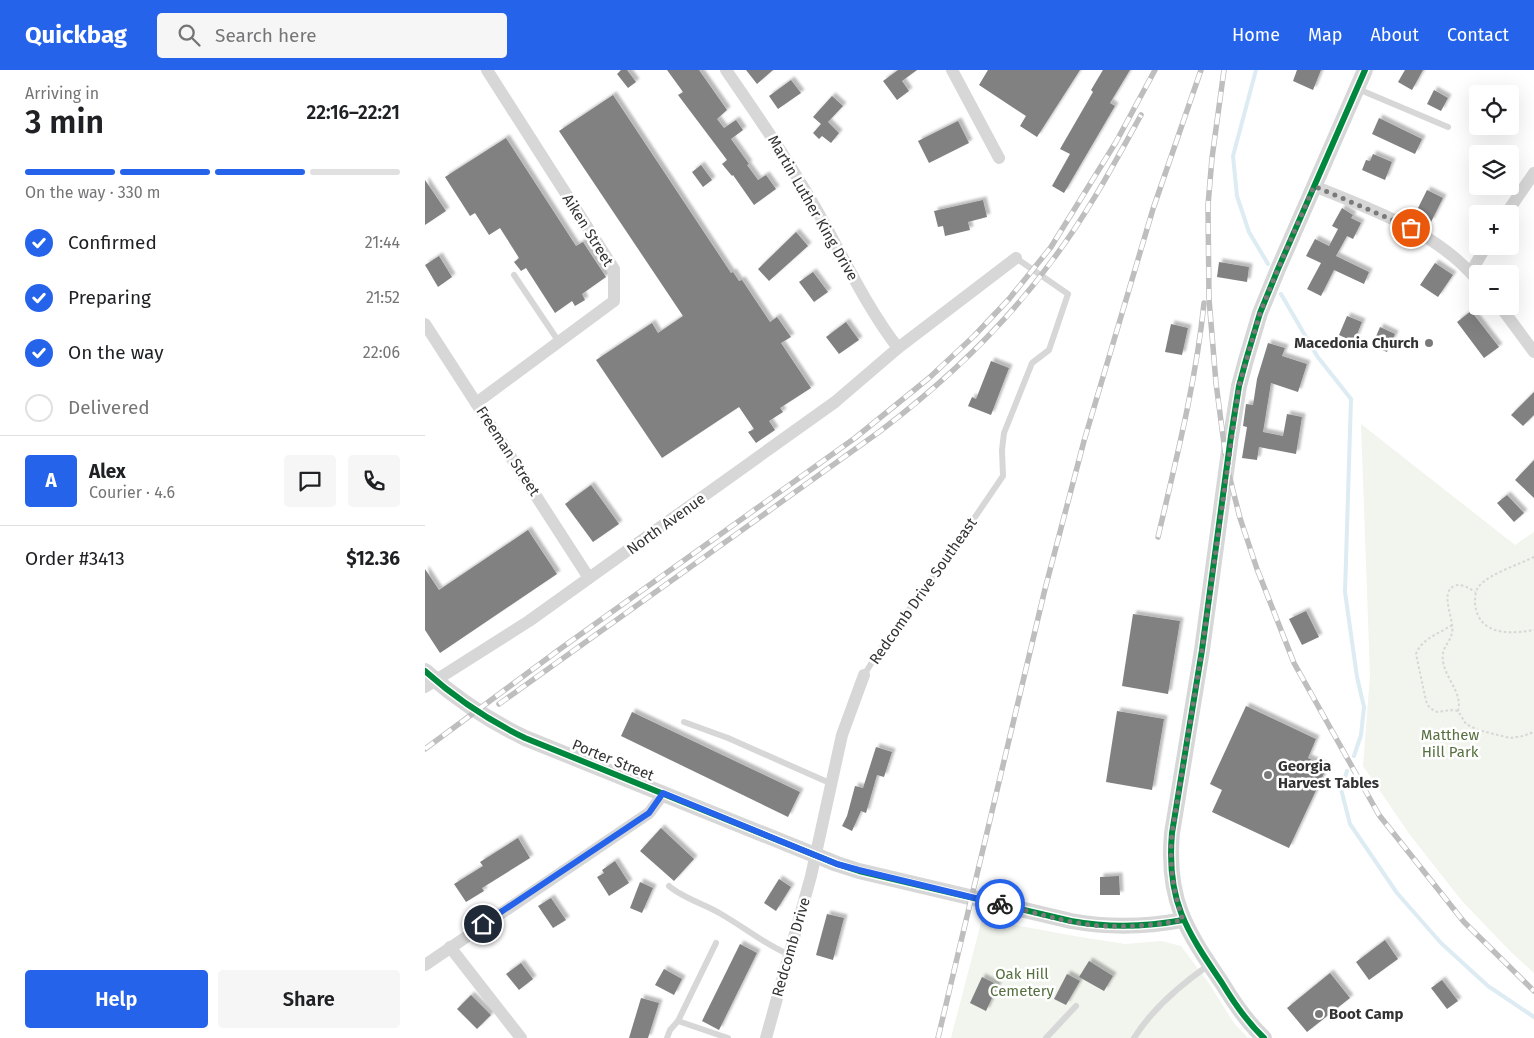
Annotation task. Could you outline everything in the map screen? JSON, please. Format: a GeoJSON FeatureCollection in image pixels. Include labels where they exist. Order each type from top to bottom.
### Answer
{"type":"FeatureCollection","features":[{"type":"Feature","properties":{"kind":"street","name":"Aiken Street"},"geometry":{"type":"LineString","coordinates":[[476,403],[614,301],[614,269],[487,70]]}},
{"type":"Feature","properties":{"kind":"street","name":"Martin Luther King Drive"},"geometry":{"type":"LineString","coordinates":[[726,70],[796,174],[877,319],[898,348]]}},
{"type":"Feature","properties":{"kind":"street"},"geometry":{"type":"LineString","coordinates":[[952,70],[999,158]]}},
{"type":"Feature","properties":{"kind":"street"},"geometry":{"type":"LineString","coordinates":[[1264,1038],[1242,1012],[1209,965],[1183,920],[1172,876],[1172,833],[1202,650],[1239,386],[1260,313],[1365,70]]}},
{"type":"Feature","properties":{"kind":"street"},"geometry":{"type":"LineString","coordinates":[[1512,205],[1534,173]]}},
{"type":"Feature","properties":{"kind":"street"},"geometry":{"type":"LineString","coordinates":[[1314,186],[1411,228],[1439,244],[1469,271]]}},
{"type":"Feature","properties":{"kind":"street","name":"North Avenue"},"geometry":{"type":"LineString","coordinates":[[432,681],[529,621],[835,402],[898,348],[1016,258]]}},
{"type":"Feature","properties":{"kind":"street"},"geometry":{"type":"LineString","coordinates":[[1507,315],[1534,352]]}},
{"type":"Feature","properties":{"kind":"street","name":"Freeman Street"},"geometry":{"type":"LineString","coordinates":[[425,324],[589,578]]}},
{"type":"Feature","properties":{"kind":"street","name":"Redcomb Drive Southeast"},"geometry":{"type":"LineString","coordinates":[[816,856],[842,735],[864,675]]}},
{"type":"Feature","properties":{"kind":"street","name":"Porter Street"},"geometry":{"type":"LineString","coordinates":[[432,681],[479,713],[525,738],[816,856],[859,870],[1071,921],[1105,926],[1142,926],[1183,920]]}},
{"type":"Feature","properties":{"kind":"street"},"geometry":{"type":"LineString","coordinates":[[425,965],[649,813],[663,793]]}},
{"type":"Feature","properties":{"kind":"street","name":"Redcomb Drive"},"geometry":{"type":"LineString","coordinates":[[766,1038],[816,856]]}},
{"type":"Feature","properties":{"kind":"street"},"geometry":{"type":"LineString","coordinates":[[450,947],[521,1038]]}},
{"type":"Feature","properties":{"kind":"lane"},"geometry":{"type":"LineString","coordinates":[[1357,89],[1448,127]]}},
{"type":"Feature","properties":{"kind":"lane","name":"Redcomb Drive Southeast"},"geometry":{"type":"LineString","coordinates":[[864,675],[879,651],[997,488],[1003,476],[1002,450],[1004,433],[1032,363],[1049,350],[1069,294],[1016,258]]}},
{"type":"Feature","properties":{"kind":"lane"},"geometry":{"type":"LineString","coordinates":[[514,276],[559,342]]}},
{"type":"Feature","properties":{"kind":"lane"},"geometry":{"type":"LineString","coordinates":[[684,722],[728,738],[832,784]]}},
{"type":"Feature","properties":{"kind":"lane"},"geometry":{"type":"LineString","coordinates":[[669,886],[721,914],[773,948],[788,954]]}},
{"type":"Feature","properties":{"kind":"lane"},"geometry":{"type":"LineString","coordinates":[[667,1038],[669,1030],[678,1021],[716,943]]}},
{"type":"Feature","properties":{"kind":"lane"},"geometry":{"type":"LineString","coordinates":[[1137,1036],[1159,1007],[1181,986],[1209,965]]}},
{"type":"Feature","properties":{"kind":"lane"},"geometry":{"type":"LineString","coordinates":[[1046,1038],[1076,1006]]}},
{"type":"Feature","properties":{"kind":"lane"},"geometry":{"type":"LineString","coordinates":[[678,1021],[727,1038]]}},
{"type":"Feature","properties":{"kind":"path"},"geometry":{"type":"LineString","coordinates":[[1534,557],[1490,578],[1478,587],[1475,592],[1475,602],[1480,620],[1490,628],[1512,632],[1534,630]]}},
{"type":"Feature","properties":{"kind":"path"},"geometry":{"type":"LineString","coordinates":[[1458,711],[1460,706],[1458,699],[1444,669],[1442,659],[1442,653],[1452,633],[1452,618],[1448,603],[1449,591],[1452,587],[1461,585],[1475,592]]}},
{"type":"Feature","properties":{"kind":"path"},"geometry":{"type":"LineString","coordinates":[[1452,625],[1423,642],[1416,654],[1425,696],[1430,708],[1437,712],[1458,711],[1466,724],[1478,730],[1510,738],[1534,732]]}},
{"type":"Feature","properties":{"kind":"green space","name":"Matthew Hill Park"},"geometry":{"type":"Polygon","coordinates":[[[1361,424],[1515,545],[1534,532],[1534,973],[1462,901],[1410,835],[1363,766],[1370,675],[1361,424]]]}},
{"type":"Feature","properties":{"kind":"green space","name":"Oak Hill Cemetery"},"geometry":{"type":"Polygon","coordinates":[[[982,919],[1125,944],[1161,941],[1181,946],[1208,982],[1234,1023],[1248,1038],[951,1038],[982,919]]]}},
{"type":"Feature","properties":{"kind":"building"},"geometry":{"type":"Polygon","coordinates":[[[621,70],[627,70],[636,82],[628,88],[617,74],[621,70]]]}},
{"type":"Feature","properties":{"kind":"building"},"geometry":{"type":"Polygon","coordinates":[[[667,70],[699,70],[727,110],[717,119],[724,128],[736,120],[743,130],[731,139],[758,180],[766,175],[776,189],[754,205],[733,175],[722,164],[727,160],[678,95],[683,92],[667,70]]]}},
{"type":"Feature","properties":{"kind":"building"},"geometry":{"type":"Polygon","coordinates":[[[746,70],[773,70],[757,84],[746,70]]]}},
{"type":"Feature","properties":{"kind":"building"},"geometry":{"type":"Polygon","coordinates":[[[898,70],[917,70],[902,81],[909,91],[897,100],[883,81],[898,70]]]}},
{"type":"Feature","properties":{"kind":"building"},"geometry":{"type":"Polygon","coordinates":[[[988,70],[1080,70],[1037,137],[1020,126],[1026,116],[979,85],[988,70]]]}},
{"type":"Feature","properties":{"kind":"building"},"geometry":{"type":"Polygon","coordinates":[[[1103,70],[1130,70],[1110,103],[1115,106],[1064,193],[1052,186],[1070,154],[1060,149],[1093,92],[1091,90],[1103,70]]]}},
{"type":"Feature","properties":{"kind":"building"},"geometry":{"type":"Polygon","coordinates":[[[1297,70],[1321,70],[1313,90],[1293,81],[1297,70]]]}},
{"type":"Feature","properties":{"kind":"building"},"geometry":{"type":"Polygon","coordinates":[[[1405,70],[1423,70],[1412,90],[1398,82],[1405,70]]]}},
{"type":"Feature","properties":{"kind":"building"},"geometry":{"type":"Polygon","coordinates":[[[791,80],[801,93],[778,109],[769,96],[791,80]]]}},
{"type":"Feature","properties":{"kind":"building"},"geometry":{"type":"Polygon","coordinates":[[[1434,90],[1448,98],[1441,111],[1427,104],[1434,90]]]}},
{"type":"Feature","properties":{"kind":"building"},"geometry":{"type":"Polygon","coordinates":[[[613,95],[731,273],[733,272],[739,281],[742,280],[770,322],[777,317],[791,337],[781,343],[811,388],[780,408],[783,412],[769,421],[775,430],[756,443],[748,432],[754,429],[739,407],[662,458],[596,360],[652,323],[658,333],[683,316],[559,131],[613,95]]]}},
{"type":"Feature","properties":{"kind":"building"},"geometry":{"type":"Polygon","coordinates":[[[832,96],[843,106],[828,122],[839,133],[831,143],[822,136],[819,139],[813,133],[821,124],[813,117],[832,96]]]}},
{"type":"Feature","properties":{"kind":"building"},"geometry":{"type":"Polygon","coordinates":[[[1379,118],[1422,139],[1415,154],[1372,134],[1379,118]]]}},
{"type":"Feature","properties":{"kind":"building"},"geometry":{"type":"Polygon","coordinates":[[[958,121],[969,143],[929,163],[918,141],[958,121]]]}},
{"type":"Feature","properties":{"kind":"building"},"geometry":{"type":"Polygon","coordinates":[[[506,138],[576,246],[583,242],[606,277],[582,294],[585,300],[575,306],[572,301],[555,313],[526,268],[521,271],[514,262],[519,258],[500,228],[489,235],[475,213],[470,216],[445,177],[506,138]]]}},
{"type":"Feature","properties":{"kind":"building"},"geometry":{"type":"Polygon","coordinates":[[[1373,154],[1392,162],[1385,180],[1362,170],[1366,160],[1370,161],[1373,154]]]}},
{"type":"Feature","properties":{"kind":"building"},"geometry":{"type":"Polygon","coordinates":[[[701,165],[712,180],[703,187],[692,172],[701,165]]]}},
{"type":"Feature","properties":{"kind":"building"},"geometry":{"type":"Polygon","coordinates":[[[425,180],[446,211],[425,225],[425,180]]]}},
{"type":"Feature","properties":{"kind":"building"},"geometry":{"type":"Polygon","coordinates":[[[1427,190],[1443,198],[1431,222],[1415,214],[1427,190]]]}},
{"type":"Feature","properties":{"kind":"building"},"geometry":{"type":"Polygon","coordinates":[[[983,200],[987,217],[968,222],[970,230],[945,236],[943,226],[938,227],[934,211],[983,200]]]}},
{"type":"Feature","properties":{"kind":"building"},"geometry":{"type":"Polygon","coordinates":[[[1342,208],[1353,215],[1351,218],[1361,223],[1353,239],[1347,236],[1336,256],[1369,272],[1364,284],[1334,270],[1321,296],[1307,289],[1321,263],[1306,256],[1315,239],[1329,246],[1338,229],[1332,226],[1342,208]]]}},
{"type":"Feature","properties":{"kind":"building"},"geometry":{"type":"Polygon","coordinates":[[[796,232],[808,246],[769,281],[758,269],[796,232]]]}},
{"type":"Feature","properties":{"kind":"building"},"geometry":{"type":"Polygon","coordinates":[[[439,256],[452,277],[438,287],[425,265],[439,256]]]}},
{"type":"Feature","properties":{"kind":"building"},"geometry":{"type":"Polygon","coordinates":[[[1219,262],[1249,267],[1247,282],[1217,277],[1219,262]]]}},
{"type":"Feature","properties":{"kind":"building"},"geometry":{"type":"Polygon","coordinates":[[[1435,263],[1453,275],[1438,297],[1420,285],[1435,263]]]}},
{"type":"Feature","properties":{"kind":"building"},"geometry":{"type":"Polygon","coordinates":[[[813,272],[828,292],[814,302],[799,282],[813,272]]]}},
{"type":"Feature","properties":{"kind":"building"},"geometry":{"type":"Polygon","coordinates":[[[1469,313],[1469,315],[1474,315],[1499,347],[1484,358],[1457,322],[1469,313]]]}},
{"type":"Feature","properties":{"kind":"building"},"geometry":{"type":"Polygon","coordinates":[[[1347,316],[1362,322],[1354,342],[1339,335],[1347,316]]]}},
{"type":"Feature","properties":{"kind":"building"},"geometry":{"type":"Polygon","coordinates":[[[846,322],[859,340],[839,354],[826,337],[846,322]]]}},
{"type":"Feature","properties":{"kind":"building"},"geometry":{"type":"Polygon","coordinates":[[[1171,324],[1188,328],[1182,355],[1165,352],[1171,324]]]}},
{"type":"Feature","properties":{"kind":"building"},"geometry":{"type":"Polygon","coordinates":[[[1380,327],[1395,334],[1387,352],[1372,346],[1380,327]]]}},
{"type":"Feature","properties":{"kind":"building"},"geometry":{"type":"Polygon","coordinates":[[[1268,343],[1285,348],[1282,356],[1307,364],[1298,392],[1271,383],[1263,432],[1283,436],[1287,414],[1302,417],[1296,454],[1259,447],[1257,460],[1242,458],[1247,427],[1243,426],[1246,404],[1253,405],[1257,379],[1268,343]]]}},
{"type":"Feature","properties":{"kind":"building"},"geometry":{"type":"Polygon","coordinates":[[[991,361],[1009,368],[991,415],[968,406],[972,397],[976,399],[991,361]]]}},
{"type":"Feature","properties":{"kind":"building"},"geometry":{"type":"Polygon","coordinates":[[[1534,392],[1534,415],[1523,426],[1511,415],[1534,392]]]}},
{"type":"Feature","properties":{"kind":"building"},"geometry":{"type":"Polygon","coordinates":[[[1534,460],[1534,498],[1515,480],[1534,460]]]}},
{"type":"Feature","properties":{"kind":"building"},"geometry":{"type":"Polygon","coordinates":[[[591,485],[619,524],[593,542],[565,504],[591,485]]]}},
{"type":"Feature","properties":{"kind":"building"},"geometry":{"type":"Polygon","coordinates":[[[1507,495],[1524,513],[1514,522],[1497,503],[1507,495]]]}},
{"type":"Feature","properties":{"kind":"building"},"geometry":{"type":"Polygon","coordinates":[[[528,530],[557,574],[440,653],[425,630],[425,569],[439,590],[528,530]]]}},
{"type":"Feature","properties":{"kind":"building"},"geometry":{"type":"Polygon","coordinates":[[[1306,611],[1319,637],[1302,645],[1289,619],[1306,611]]]}},
{"type":"Feature","properties":{"kind":"building"},"geometry":{"type":"Polygon","coordinates":[[[1133,614],[1180,621],[1168,694],[1122,686],[1133,614]]]}},
{"type":"Feature","properties":{"kind":"building","name":"Georgia Harvest Tables"},"geometry":{"type":"Polygon","coordinates":[[[1246,706],[1316,739],[1308,758],[1327,767],[1289,848],[1212,812],[1222,790],[1210,784],[1246,706]]]}},
{"type":"Feature","properties":{"kind":"building"},"geometry":{"type":"Polygon","coordinates":[[[1117,711],[1164,719],[1152,790],[1106,782],[1117,711]]]}},
{"type":"Feature","properties":{"kind":"building"},"geometry":{"type":"Polygon","coordinates":[[[632,712],[800,792],[788,817],[621,736],[632,712]]]}},
{"type":"Feature","properties":{"kind":"building"},"geometry":{"type":"Polygon","coordinates":[[[876,747],[892,752],[884,777],[877,775],[866,813],[861,811],[852,831],[842,826],[847,816],[855,786],[863,788],[876,747]]]}},
{"type":"Feature","properties":{"kind":"building"},"geometry":{"type":"Polygon","coordinates":[[[661,828],[694,859],[674,881],[640,851],[661,828]]]}},
{"type":"Feature","properties":{"kind":"building"},"geometry":{"type":"Polygon","coordinates":[[[518,838],[530,858],[482,888],[484,891],[466,902],[454,884],[483,866],[480,862],[518,838]]]}},
{"type":"Feature","properties":{"kind":"building"},"geometry":{"type":"Polygon","coordinates":[[[615,861],[629,883],[609,896],[597,877],[604,873],[602,870],[615,861]]]}},
{"type":"Feature","properties":{"kind":"building"},"geometry":{"type":"Polygon","coordinates":[[[1119,876],[1120,895],[1100,895],[1100,877],[1119,876]]]}},
{"type":"Feature","properties":{"kind":"building"},"geometry":{"type":"Polygon","coordinates":[[[779,879],[791,887],[776,911],[764,903],[779,879]]]}},
{"type":"Feature","properties":{"kind":"building"},"geometry":{"type":"Polygon","coordinates":[[[640,882],[653,888],[642,913],[630,908],[640,882]]]}},
{"type":"Feature","properties":{"kind":"building"},"geometry":{"type":"Polygon","coordinates":[[[551,898],[566,920],[553,928],[538,906],[551,898]]]}},
{"type":"Feature","properties":{"kind":"building"},"geometry":{"type":"Polygon","coordinates":[[[827,914],[844,918],[833,960],[816,955],[827,914]]]}},
{"type":"Feature","properties":{"kind":"building"},"geometry":{"type":"Polygon","coordinates":[[[1385,940],[1398,959],[1369,980],[1356,962],[1385,940]]]}},
{"type":"Feature","properties":{"kind":"building"},"geometry":{"type":"Polygon","coordinates":[[[740,944],[757,953],[719,1030],[702,1021],[740,944]]]}},
{"type":"Feature","properties":{"kind":"building"},"geometry":{"type":"Polygon","coordinates":[[[1089,961],[1113,976],[1104,991],[1079,977],[1089,961]]]}},
{"type":"Feature","properties":{"kind":"building"},"geometry":{"type":"Polygon","coordinates":[[[521,963],[533,979],[519,990],[506,974],[521,963]]]}},
{"type":"Feature","properties":{"kind":"building"},"geometry":{"type":"Polygon","coordinates":[[[664,969],[682,979],[674,995],[655,985],[664,969]]]}},
{"type":"Feature","properties":{"kind":"building"},"geometry":{"type":"Polygon","coordinates":[[[1330,973],[1350,998],[1307,1032],[1287,1008],[1330,973]]]}},
{"type":"Feature","properties":{"kind":"building"},"geometry":{"type":"Polygon","coordinates":[[[1067,974],[1080,981],[1066,1005],[1054,999],[1067,974]]]}},
{"type":"Feature","properties":{"kind":"building"},"geometry":{"type":"Polygon","coordinates":[[[982,977],[998,985],[986,1011],[970,1003],[982,977]]]}},
{"type":"Feature","properties":{"kind":"building"},"geometry":{"type":"Polygon","coordinates":[[[1442,980],[1458,1001],[1447,1009],[1431,988],[1442,980]]]}},
{"type":"Feature","properties":{"kind":"building"},"geometry":{"type":"Polygon","coordinates":[[[471,995],[491,1015],[477,1029],[457,1009],[471,995]]]}},
{"type":"Feature","properties":{"kind":"building"},"geometry":{"type":"Polygon","coordinates":[[[641,998],[659,1003],[648,1038],[629,1038],[641,998]]]}},
{"type":"Feature","properties":{"kind":"waterway"},"geometry":{"type":"LineString","coordinates":[[1256,70],[1233,156],[1237,196],[1249,232],[1268,264]]}},
{"type":"Feature","properties":{"kind":"waterway"},"geometry":{"type":"LineString","coordinates":[[1281,294],[1317,356],[1351,399],[1345,592],[1357,677],[1364,707],[1361,735],[1354,756]]}},
{"type":"Feature","properties":{"kind":"waterway"},"geometry":{"type":"LineString","coordinates":[[1347,771],[1341,789],[1350,824],[1397,893],[1441,943],[1488,986],[1534,1017]]}},
{"type":"Feature","properties":{"kind":"railway"},"geometry":{"type":"LineString","coordinates":[[425,749],[560,649],[855,438],[929,378],[974,336],[1009,299],[1051,247],[1116,142],[1155,70]]}},
{"type":"Feature","properties":{"kind":"railway"},"geometry":{"type":"LineString","coordinates":[[938,1038],[1045,589],[1084,441],[1153,209],[1201,70]]}},
{"type":"Feature","properties":{"kind":"railway"},"geometry":{"type":"LineString","coordinates":[[1224,70],[1212,158],[1208,205],[1209,299],[1216,383],[1227,467],[1240,518],[1257,569],[1294,663],[1379,815],[1464,922],[1534,991]]}},
{"type":"Feature","properties":{"kind":"railway"},"geometry":{"type":"LineString","coordinates":[[499,704],[879,432],[973,352],[1015,307],[1054,258],[1111,170],[1141,115]]}},
{"type":"Feature","properties":{"kind":"railway"},"geometry":{"type":"LineString","coordinates":[[1158,537],[1191,391],[1204,303]]}},
{"type":"Feature","properties":{"kind":"cycle path"},"geometry":{"type":"LineString","coordinates":[[1264,1038],[1246,1019],[1231,998],[1198,947],[1181,913],[1172,877],[1172,833],[1202,650],[1239,386],[1260,313],[1365,70]]}},
{"type":"Feature","properties":{"kind":"cycle path"},"geometry":{"type":"LineString","coordinates":[[425,671],[472,708],[525,738],[837,864],[859,871],[1071,921],[1127,926],[1183,920]]}},
{"type":"Feature","properties":{"kind":"way so far"},"geometry":{"type":"LineString","coordinates":[[1000,904],[1091,924],[1142,926],[1183,920],[1178,906],[1171,862],[1175,807],[1202,650],[1239,386],[1260,313],[1314,186],[1411,228]]}},
{"type":"Feature","properties":{"kind":"place","name":"Macedonia Church"},"geometry":{"type":"Point","coordinates":[1429,343]}},
{"type":"Feature","properties":{"kind":"place","name":"Georgia Harvest Tables"},"geometry":{"type":"Point","coordinates":[1268,775]}},
{"type":"Feature","properties":{"kind":"place","name":"Boot Camp"},"geometry":{"type":"Point","coordinates":[1319,1014]}},
{"type":"Feature","properties":{"kind":"route"},"geometry":{"type":"LineString","coordinates":[[483,924],[649,813],[663,793],[837,864],[1000,904]]}}]}
